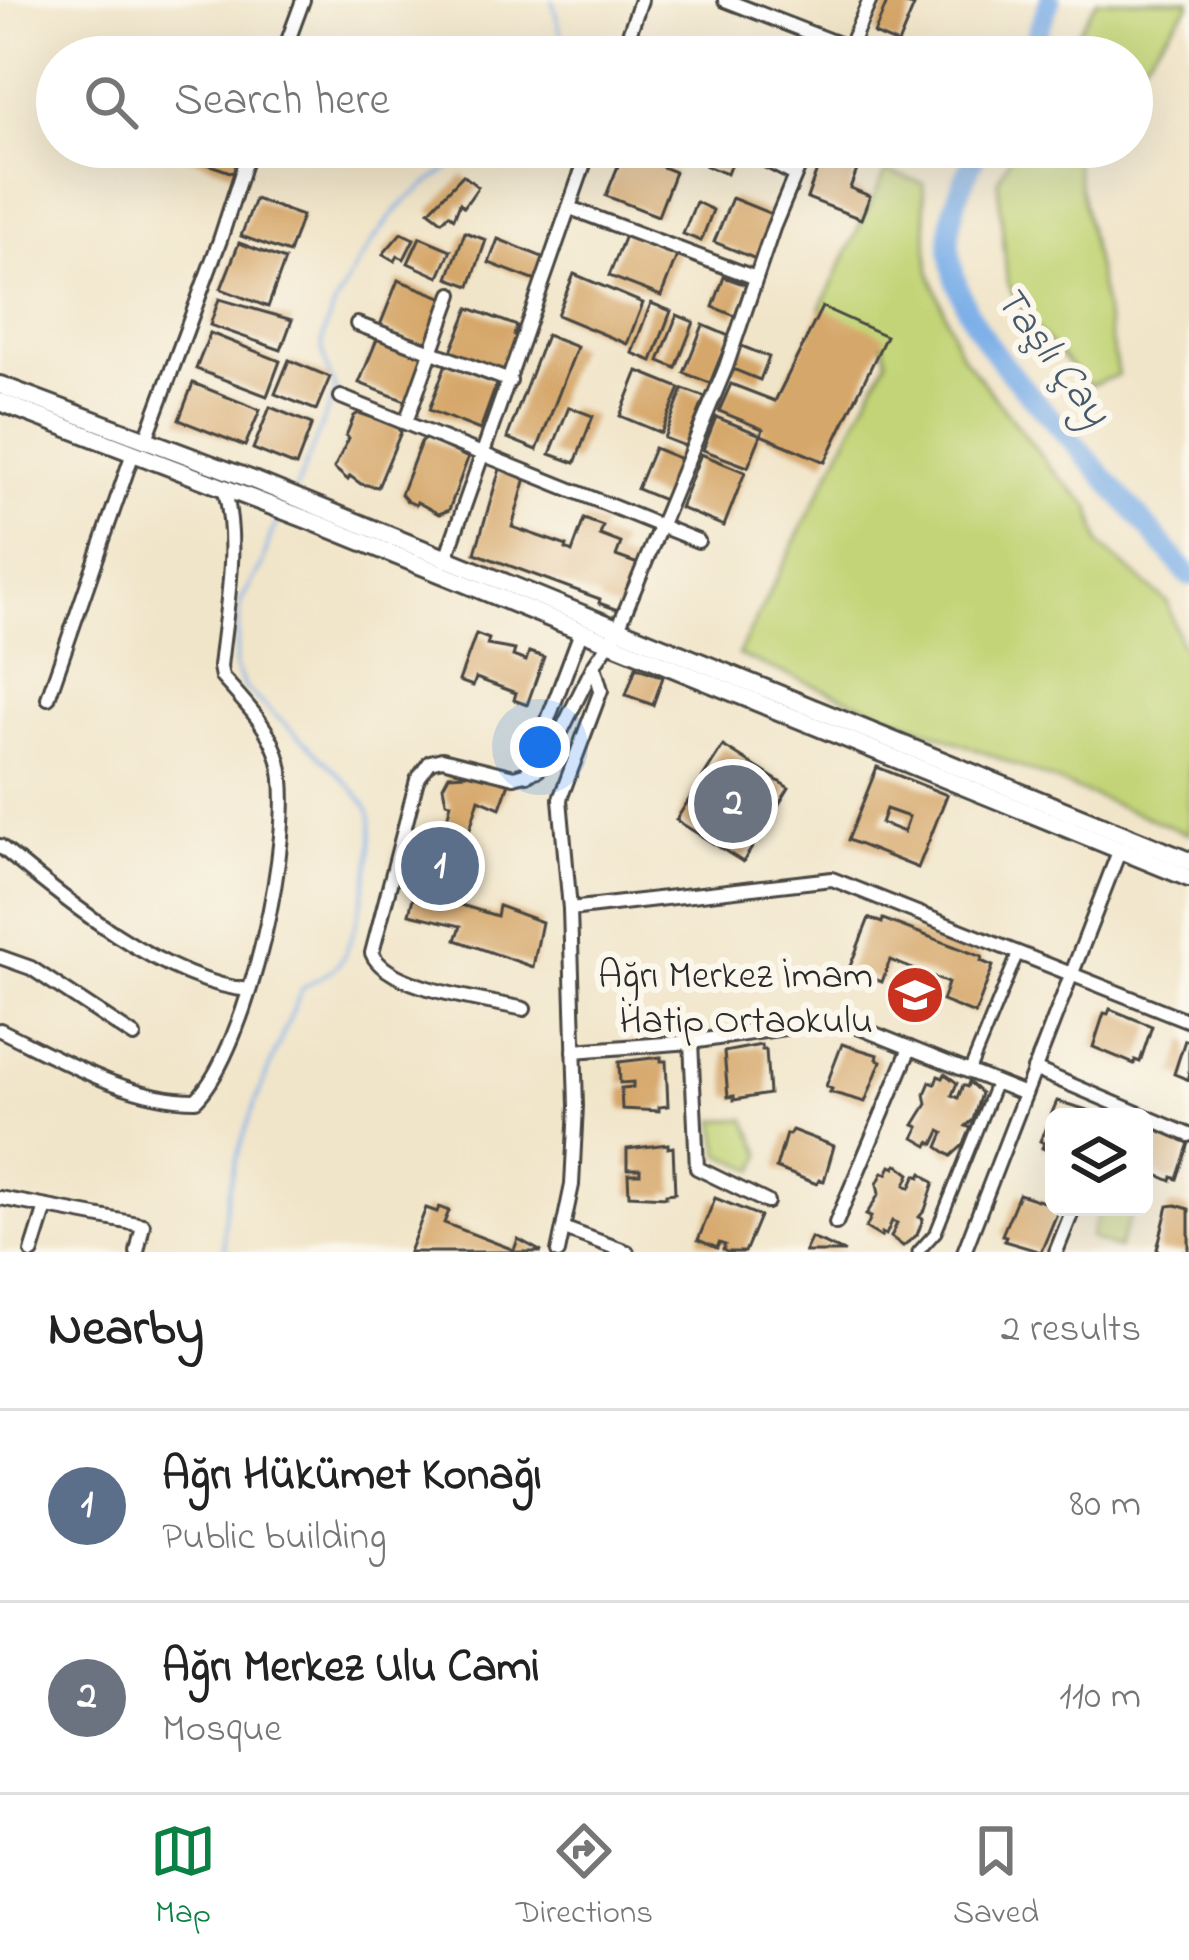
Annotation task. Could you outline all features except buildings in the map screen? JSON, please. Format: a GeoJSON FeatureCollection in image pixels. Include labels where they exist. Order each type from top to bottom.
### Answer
{"type":"FeatureCollection","features":[{"type":"Feature","properties":{"kind":"main road"},"geometry":{"type":"LineString","coordinates":[[0,385],[140,446],[446,561],[614,638],[1189,878]]}},
{"type":"Feature","properties":{"kind":"main road"},"geometry":{"type":"LineString","coordinates":[[0,402],[140,446],[224,487],[249,488]]}},
{"type":"Feature","properties":{"kind":"main road"},"geometry":{"type":"LineString","coordinates":[[317,515],[581,632],[614,638],[1189,861]]}},
{"type":"Feature","properties":{"kind":"street"},"geometry":{"type":"LineString","coordinates":[[290,36],[303,0]]}},
{"type":"Feature","properties":{"kind":"street"},"geometry":{"type":"LineString","coordinates":[[628,36],[641,0]]}},
{"type":"Feature","properties":{"kind":"street"},"geometry":{"type":"LineString","coordinates":[[725,0],[808,36]]}},
{"type":"Feature","properties":{"kind":"street"},"geometry":{"type":"LineString","coordinates":[[854,36],[870,0]]}},
{"type":"Feature","properties":{"kind":"street"},"geometry":{"type":"LineString","coordinates":[[48,698],[243,168]]}},
{"type":"Feature","properties":{"kind":"street"},"geometry":{"type":"LineString","coordinates":[[446,561],[583,168]]}},
{"type":"Feature","properties":{"kind":"street"},"geometry":{"type":"LineString","coordinates":[[781,168],[795,175]]}},
{"type":"Feature","properties":{"kind":"street"},"geometry":{"type":"LineString","coordinates":[[524,1009],[397,979],[377,967],[372,953],[417,780],[430,763],[442,759],[514,777],[545,764],[594,665],[614,638],[726,367],[798,168]]}},
{"type":"Feature","properties":{"kind":"street"},"geometry":{"type":"LineString","coordinates":[[570,208],[756,278]]}},
{"type":"Feature","properties":{"kind":"street"},"geometry":{"type":"LineString","coordinates":[[406,422],[452,294]]}},
{"type":"Feature","properties":{"kind":"street"},"geometry":{"type":"LineString","coordinates":[[357,324],[510,381]]}},
{"type":"Feature","properties":{"kind":"street"},"geometry":{"type":"LineString","coordinates":[[341,397],[698,541]]}},
{"type":"Feature","properties":{"kind":"street"},"geometry":{"type":"LineString","coordinates":[[0,1030],[152,1095],[196,1100],[207,1087],[249,990],[270,918],[282,793],[280,766],[266,729],[222,677],[220,667],[233,542],[232,513],[224,487]]}},
{"type":"Feature","properties":{"kind":"street"},"geometry":{"type":"LineString","coordinates":[[527,775],[581,632]]}},
{"type":"Feature","properties":{"kind":"street"},"geometry":{"type":"LineString","coordinates":[[559,1252],[577,1106],[570,909],[560,799],[601,690],[594,665]]}},
{"type":"Feature","properties":{"kind":"street"},"geometry":{"type":"LineString","coordinates":[[0,846],[104,927],[209,981],[249,990]]}},
{"type":"Feature","properties":{"kind":"street"},"geometry":{"type":"LineString","coordinates":[[964,1252],[1120,849]]}},
{"type":"Feature","properties":{"kind":"street"},"geometry":{"type":"LineString","coordinates":[[570,909],[832,880],[1189,1021]]}},
{"type":"Feature","properties":{"kind":"street"},"geometry":{"type":"LineString","coordinates":[[970,1072],[1018,953]]}},
{"type":"Feature","properties":{"kind":"street"},"geometry":{"type":"LineString","coordinates":[[0,957],[31,968],[134,1036]]}},
{"type":"Feature","properties":{"kind":"street"},"geometry":{"type":"LineString","coordinates":[[574,1051],[850,1024],[1025,1094]]}},
{"type":"Feature","properties":{"kind":"street"},"geometry":{"type":"LineString","coordinates":[[691,1042],[698,1168],[767,1202]]}},
{"type":"Feature","properties":{"kind":"street"},"geometry":{"type":"LineString","coordinates":[[836,1223],[910,1048]]}},
{"type":"Feature","properties":{"kind":"street"},"geometry":{"type":"LineString","coordinates":[[1034,1069],[1189,1135]]}},
{"type":"Feature","properties":{"kind":"street"},"geometry":{"type":"LineString","coordinates":[[918,1252],[936,1232],[996,1082]]}},
{"type":"Feature","properties":{"kind":"street"},"geometry":{"type":"LineString","coordinates":[[0,1198],[143,1225],[137,1252]]}},
{"type":"Feature","properties":{"kind":"street"},"geometry":{"type":"LineString","coordinates":[[32,1252],[46,1207]]}},
{"type":"Feature","properties":{"kind":"street"},"geometry":{"type":"LineString","coordinates":[[1056,1252],[1070,1216]]}},
{"type":"Feature","properties":{"kind":"street"},"geometry":{"type":"LineString","coordinates":[[565,1229],[627,1252]]}},
{"type":"Feature","properties":{"kind":"green space"},"geometry":{"type":"Polygon","coordinates":[[[1097,0],[1189,0],[1153,50],[1153,36],[1076,36],[1097,0]]]}},
{"type":"Feature","properties":{"kind":"green space"},"geometry":{"type":"Polygon","coordinates":[[[1004,168],[1076,168],[1118,375],[1089,386],[1028,320],[1007,282],[998,180],[1004,168]]]}},
{"type":"Feature","properties":{"kind":"green space"},"geometry":{"type":"Polygon","coordinates":[[[886,171],[923,183],[929,271],[960,353],[1053,471],[1090,506],[1100,545],[1168,603],[1180,643],[1189,653],[1189,834],[738,655],[887,359],[882,338],[820,309],[886,171]]]}},
{"type":"Feature","properties":{"kind":"green space"},"geometry":{"type":"Polygon","coordinates":[[[746,1119],[762,1155],[756,1170],[720,1154],[716,1120],[746,1119]]]}},
{"type":"Feature","properties":{"kind":"green space"},"geometry":{"type":"Polygon","coordinates":[[[1098,1216],[1131,1216],[1118,1249],[1090,1238],[1098,1216]]]}},
{"type":"Feature","properties":{"kind":"waterway"},"geometry":{"type":"LineString","coordinates":[[552,0],[562,36]]}},
{"type":"Feature","properties":{"kind":"waterway","name":"Taşlı Çay"},"geometry":{"type":"LineString","coordinates":[[1036,36],[1050,0]]}},
{"type":"Feature","properties":{"kind":"waterway"},"geometry":{"type":"LineString","coordinates":[[295,491],[336,390],[322,345],[333,311],[369,247],[396,211],[448,168]]}},
{"type":"Feature","properties":{"kind":"waterway","name":"Taşlı Çay"},"geometry":{"type":"LineString","coordinates":[[970,168],[953,211],[950,252],[966,307],[1016,379],[1189,576]]}},
{"type":"Feature","properties":{"kind":"waterway"},"geometry":{"type":"LineString","coordinates":[[226,1252],[228,1194],[249,1120],[302,989],[327,974],[346,951],[365,889],[371,844],[372,825],[362,800],[245,688],[235,667],[241,601],[262,565],[281,515]]}},
{"type":"Feature","properties":{"kind":"place","name":"Ağrı Merkez Ulu Cami"},"geometry":{"type":"Point","coordinates":[733,804]}},
{"type":"Feature","properties":{"kind":"place","name":"Ağrı Hükümet Konağı"},"geometry":{"type":"Point","coordinates":[440,866]}},
{"type":"Feature","properties":{"kind":"place","name":"Ağrı Merkez İmam Hatip Ortaokulu"},"geometry":{"type":"Point","coordinates":[915,995]}}]}
